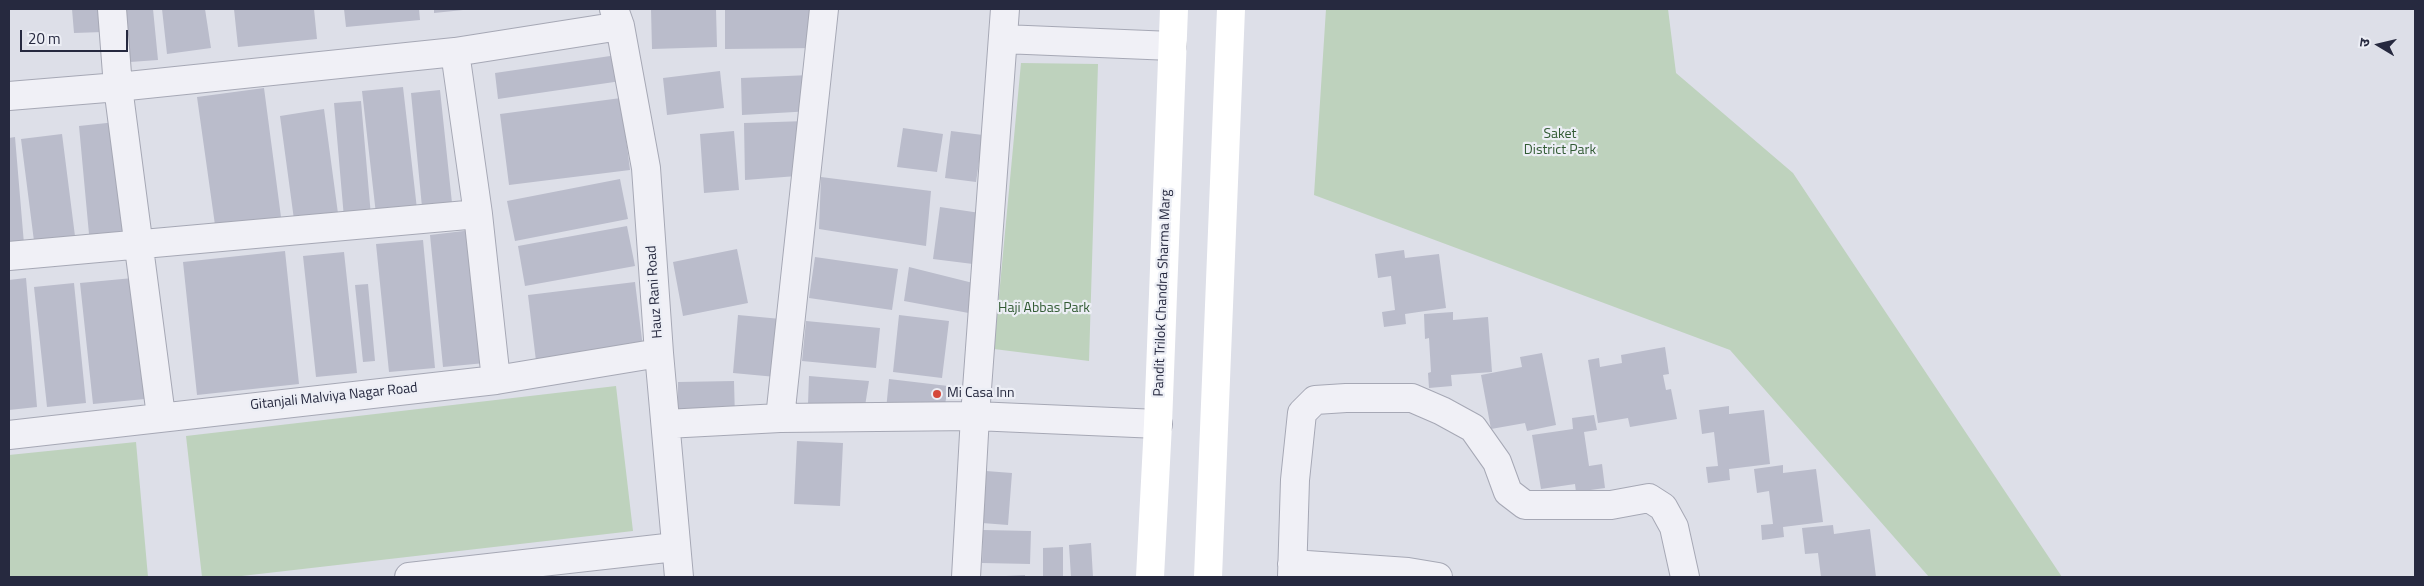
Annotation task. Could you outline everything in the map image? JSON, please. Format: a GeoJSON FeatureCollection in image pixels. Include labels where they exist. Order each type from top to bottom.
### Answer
{"type":"FeatureCollection","features":[{"type":"Feature","properties":{"kind":"main road","name":"Pandit Trilok Chandra Sharma Marg"},"geometry":{"type":"LineString","coordinates":[[1150,577],[1158,424],[1174,9]]}},
{"type":"Feature","properties":{"kind":"main road"},"geometry":{"type":"LineString","coordinates":[[1208,577],[1231,9]]}},
{"type":"Feature","properties":{"kind":"street"},"geometry":{"type":"LineString","coordinates":[[112,9],[118,87],[161,416]]}},
{"type":"Feature","properties":{"kind":"street"},"geometry":{"type":"LineString","coordinates":[[780,418],[824,9]]}},
{"type":"Feature","properties":{"kind":"street"},"geometry":{"type":"LineString","coordinates":[[966,577],[975,416],[1005,9]]}},
{"type":"Feature","properties":{"kind":"street"},"geometry":{"type":"LineString","coordinates":[[9,96],[118,87],[455,52],[617,17]]}},
{"type":"Feature","properties":{"kind":"street","name":"Hauz Rani Road"},"geometry":{"type":"LineString","coordinates":[[617,17],[646,168],[659,353],[679,577]]}},
{"type":"Feature","properties":{"kind":"street"},"geometry":{"type":"LineString","coordinates":[[1003,39],[1172,46]]}},
{"type":"Feature","properties":{"kind":"street"},"geometry":{"type":"LineString","coordinates":[[455,52],[478,214],[496,380]]}},
{"type":"Feature","properties":{"kind":"street"},"geometry":{"type":"LineString","coordinates":[[9,256],[478,214]]}},
{"type":"Feature","properties":{"kind":"street","name":"Gitanjali Malviya Nagar Road"},"geometry":{"type":"LineString","coordinates":[[9,435],[161,416],[496,380],[659,353]]}},
{"type":"Feature","properties":{"kind":"street"},"geometry":{"type":"LineString","coordinates":[[1438,577],[1408,572],[1292,570],[1295,480],[1302,413],[1315,400],[1412,398],[1442,411],[1473,428],[1498,462],[1508,492],[1525,506],[1612,505],[1649,498],[1663,507],[1674,527],[1685,577]]}},
{"type":"Feature","properties":{"kind":"street"},"geometry":{"type":"LineString","coordinates":[[666,424],[780,418],[975,416],[1158,424]]}},
{"type":"Feature","properties":{"kind":"street"},"geometry":{"type":"LineString","coordinates":[[409,577],[524,571],[675,547]]}},
{"type":"Feature","properties":{"kind":"green space","name":"Saket District Park"},"geometry":{"type":"Polygon","coordinates":[[[1326,9],[1668,9],[1676,73],[1793,173],[2062,577],[1929,577],[1730,350],[1314,195],[1326,9]]]}},
{"type":"Feature","properties":{"kind":"green space","name":"Haji Abbas Park"},"geometry":{"type":"Polygon","coordinates":[[[1021,63],[1098,64],[1089,361],[994,349],[1021,63]]]}},
{"type":"Feature","properties":{"kind":"green space"},"geometry":{"type":"Polygon","coordinates":[[[616,386],[633,531],[233,577],[202,577],[186,436],[616,386]]]}},
{"type":"Feature","properties":{"kind":"green space"},"geometry":{"type":"Polygon","coordinates":[[[136,442],[148,577],[9,577],[9,455],[136,442]]]}},
{"type":"Feature","properties":{"kind":"building"},"geometry":{"type":"Polygon","coordinates":[[[72,9],[102,9],[103,32],[74,33],[72,9]]]}},
{"type":"Feature","properties":{"kind":"building"},"geometry":{"type":"Polygon","coordinates":[[[125,9],[153,9],[158,60],[130,62],[125,9]]]}},
{"type":"Feature","properties":{"kind":"building"},"geometry":{"type":"Polygon","coordinates":[[[162,9],[205,9],[211,48],[167,54],[162,9]]]}},
{"type":"Feature","properties":{"kind":"building"},"geometry":{"type":"Polygon","coordinates":[[[234,9],[314,9],[317,39],[238,47],[234,9]]]}},
{"type":"Feature","properties":{"kind":"building"},"geometry":{"type":"Polygon","coordinates":[[[344,9],[419,9],[420,20],[346,27],[344,9]]]}},
{"type":"Feature","properties":{"kind":"building"},"geometry":{"type":"Polygon","coordinates":[[[434,9],[463,9],[463,10],[434,13],[434,9]]]}},
{"type":"Feature","properties":{"kind":"building"},"geometry":{"type":"Polygon","coordinates":[[[651,9],[716,9],[717,47],[652,49],[651,9]]]}},
{"type":"Feature","properties":{"kind":"building"},"geometry":{"type":"Polygon","coordinates":[[[725,9],[816,9],[817,48],[725,49],[725,9]]]}},
{"type":"Feature","properties":{"kind":"building"},"geometry":{"type":"Polygon","coordinates":[[[617,55],[621,81],[498,99],[495,73],[617,55]]]}},
{"type":"Feature","properties":{"kind":"building"},"geometry":{"type":"Polygon","coordinates":[[[720,71],[724,108],[667,115],[663,78],[720,71]]]}},
{"type":"Feature","properties":{"kind":"building"},"geometry":{"type":"Polygon","coordinates":[[[810,75],[812,111],[742,115],[741,78],[810,75]]]}},
{"type":"Feature","properties":{"kind":"building"},"geometry":{"type":"Polygon","coordinates":[[[403,87],[417,209],[376,214],[362,91],[403,87]]]}},
{"type":"Feature","properties":{"kind":"building"},"geometry":{"type":"Polygon","coordinates":[[[264,88],[281,217],[215,225],[197,97],[264,88]]]}},
{"type":"Feature","properties":{"kind":"building"},"geometry":{"type":"Polygon","coordinates":[[[440,90],[452,203],[422,207],[411,93],[440,90]]]}},
{"type":"Feature","properties":{"kind":"building"},"geometry":{"type":"Polygon","coordinates":[[[621,98],[630,170],[509,185],[500,114],[621,98]]]}},
{"type":"Feature","properties":{"kind":"building"},"geometry":{"type":"Polygon","coordinates":[[[361,101],[371,216],[344,218],[334,103],[361,101]]]}},
{"type":"Feature","properties":{"kind":"building"},"geometry":{"type":"Polygon","coordinates":[[[324,109],[339,221],[295,227],[280,116],[324,109]]]}},
{"type":"Feature","properties":{"kind":"building"},"geometry":{"type":"Polygon","coordinates":[[[807,121],[797,176],[745,180],[744,123],[807,121]]]}},
{"type":"Feature","properties":{"kind":"building"},"geometry":{"type":"Polygon","coordinates":[[[116,122],[128,241],[90,245],[79,126],[116,122]]]}},
{"type":"Feature","properties":{"kind":"building"},"geometry":{"type":"Polygon","coordinates":[[[903,128],[943,134],[937,172],[897,167],[903,128]]]}},
{"type":"Feature","properties":{"kind":"building"},"geometry":{"type":"Polygon","coordinates":[[[734,131],[739,190],[704,193],[700,134],[734,131]]]}},
{"type":"Feature","properties":{"kind":"building"},"geometry":{"type":"Polygon","coordinates":[[[951,131],[983,135],[976,182],[945,178],[951,131]]]}},
{"type":"Feature","properties":{"kind":"building"},"geometry":{"type":"Polygon","coordinates":[[[62,134],[76,244],[35,249],[21,139],[62,134]]]}},
{"type":"Feature","properties":{"kind":"building"},"geometry":{"type":"Polygon","coordinates":[[[15,137],[24,244],[9,245],[9,138],[15,137]]]}},
{"type":"Feature","properties":{"kind":"building"},"geometry":{"type":"Polygon","coordinates":[[[821,177],[931,191],[926,246],[819,229],[821,177]]]}},
{"type":"Feature","properties":{"kind":"building"},"geometry":{"type":"Polygon","coordinates":[[[620,179],[628,219],[515,241],[507,201],[620,179]]]}},
{"type":"Feature","properties":{"kind":"building"},"geometry":{"type":"Polygon","coordinates":[[[940,207],[980,213],[973,264],[933,259],[940,207]]]}},
{"type":"Feature","properties":{"kind":"building"},"geometry":{"type":"Polygon","coordinates":[[[627,226],[635,266],[525,286],[518,246],[627,226]]]}},
{"type":"Feature","properties":{"kind":"building"},"geometry":{"type":"Polygon","coordinates":[[[472,230],[485,363],[443,367],[430,235],[472,230]]]}},
{"type":"Feature","properties":{"kind":"building"},"geometry":{"type":"Polygon","coordinates":[[[423,240],[435,368],[389,372],[376,244],[423,240]]]}},
{"type":"Feature","properties":{"kind":"building"},"geometry":{"type":"Polygon","coordinates":[[[737,249],[748,303],[683,316],[673,262],[737,249]]]}},
{"type":"Feature","properties":{"kind":"building"},"geometry":{"type":"Polygon","coordinates":[[[1404,250],[1405,258],[1439,254],[1446,308],[1405,314],[1406,324],[1384,327],[1382,312],[1395,310],[1391,276],[1378,278],[1375,254],[1404,250]]]}},
{"type":"Feature","properties":{"kind":"building"},"geometry":{"type":"Polygon","coordinates":[[[285,251],[299,384],[197,395],[183,262],[285,251]]]}},
{"type":"Feature","properties":{"kind":"building"},"geometry":{"type":"Polygon","coordinates":[[[344,252],[357,373],[316,377],[303,256],[344,252]]]}},
{"type":"Feature","properties":{"kind":"building"},"geometry":{"type":"Polygon","coordinates":[[[815,257],[898,269],[892,310],[809,298],[815,257]]]}},
{"type":"Feature","properties":{"kind":"building"},"geometry":{"type":"Polygon","coordinates":[[[909,267],[973,283],[974,314],[904,301],[909,267]]]}},
{"type":"Feature","properties":{"kind":"building"},"geometry":{"type":"Polygon","coordinates":[[[26,278],[37,407],[9,410],[9,280],[26,278]]]}},
{"type":"Feature","properties":{"kind":"building"},"geometry":{"type":"Polygon","coordinates":[[[133,278],[145,399],[93,404],[80,283],[133,278]]]}},
{"type":"Feature","properties":{"kind":"building"},"geometry":{"type":"Polygon","coordinates":[[[635,282],[643,348],[536,361],[528,295],[635,282]]]}},
{"type":"Feature","properties":{"kind":"building"},"geometry":{"type":"Polygon","coordinates":[[[74,283],[86,403],[47,407],[34,287],[74,283]]]}},
{"type":"Feature","properties":{"kind":"building"},"geometry":{"type":"Polygon","coordinates":[[[368,284],[375,361],[363,362],[355,285],[368,284]]]}},
{"type":"Feature","properties":{"kind":"building"},"geometry":{"type":"Polygon","coordinates":[[[1453,312],[1453,320],[1488,317],[1492,372],[1451,375],[1452,386],[1429,388],[1428,373],[1431,372],[1429,338],[1425,339],[1424,314],[1453,312]]]}},
{"type":"Feature","properties":{"kind":"building"},"geometry":{"type":"Polygon","coordinates":[[[738,315],[781,319],[776,377],[733,373],[738,315]]]}},
{"type":"Feature","properties":{"kind":"building"},"geometry":{"type":"Polygon","coordinates":[[[899,315],[949,321],[942,378],[893,372],[899,315]]]}},
{"type":"Feature","properties":{"kind":"building"},"geometry":{"type":"Polygon","coordinates":[[[806,321],[880,328],[876,368],[802,361],[806,321]]]}},
{"type":"Feature","properties":{"kind":"building"},"geometry":{"type":"Polygon","coordinates":[[[1665,347],[1669,374],[1663,375],[1666,390],[1671,389],[1677,419],[1630,427],[1628,418],[1598,423],[1588,360],[1599,358],[1600,367],[1622,363],[1621,355],[1665,347]]]}},
{"type":"Feature","properties":{"kind":"building"},"geometry":{"type":"Polygon","coordinates":[[[1542,353],[1556,425],[1527,431],[1525,423],[1491,429],[1481,375],[1522,367],[1520,357],[1542,353]]]}},
{"type":"Feature","properties":{"kind":"building"},"geometry":{"type":"Polygon","coordinates":[[[809,376],[869,381],[865,406],[808,404],[809,376]]]}},
{"type":"Feature","properties":{"kind":"building"},"geometry":{"type":"Polygon","coordinates":[[[889,379],[948,386],[944,411],[886,410],[889,379]]]}},
{"type":"Feature","properties":{"kind":"building"},"geometry":{"type":"Polygon","coordinates":[[[734,381],[735,419],[678,420],[678,382],[734,381]]]}},
{"type":"Feature","properties":{"kind":"building"},"geometry":{"type":"Polygon","coordinates":[[[1729,406],[1729,414],[1764,410],[1770,464],[1729,469],[1730,480],[1708,483],[1706,467],[1718,466],[1714,432],[1702,434],[1699,410],[1729,406]]]}},
{"type":"Feature","properties":{"kind":"building"},"geometry":{"type":"Polygon","coordinates":[[[1594,415],[1597,430],[1584,432],[1589,466],[1602,464],[1605,488],[1576,492],[1575,484],[1541,489],[1532,435],[1573,429],[1572,418],[1594,415]]]}},
{"type":"Feature","properties":{"kind":"building"},"geometry":{"type":"Polygon","coordinates":[[[797,441],[843,443],[840,506],[794,504],[797,441]]]}},
{"type":"Feature","properties":{"kind":"building"},"geometry":{"type":"Polygon","coordinates":[[[1783,465],[1783,473],[1816,469],[1823,522],[1783,527],[1784,537],[1762,540],[1761,525],[1773,524],[1769,491],[1757,493],[1754,469],[1783,465]]]}},
{"type":"Feature","properties":{"kind":"building"},"geometry":{"type":"Polygon","coordinates":[[[986,471],[1012,473],[1008,525],[982,523],[986,471]]]}},
{"type":"Feature","properties":{"kind":"building"},"geometry":{"type":"Polygon","coordinates":[[[1833,525],[1834,534],[1870,529],[1876,577],[1821,577],[1818,553],[1805,554],[1802,528],[1833,525]]]}},
{"type":"Feature","properties":{"kind":"building"},"geometry":{"type":"Polygon","coordinates":[[[983,530],[1031,531],[1030,564],[982,563],[983,530]]]}},
{"type":"Feature","properties":{"kind":"building"},"geometry":{"type":"Polygon","coordinates":[[[1091,543],[1093,577],[1071,577],[1069,545],[1091,543]]]}},
{"type":"Feature","properties":{"kind":"building"},"geometry":{"type":"Polygon","coordinates":[[[1063,547],[1063,577],[1043,577],[1043,548],[1063,547]]]}},
{"type":"Feature","properties":{"kind":"building"},"geometry":{"type":"Polygon","coordinates":[[[1025,575],[1025,577],[1006,577],[1006,576],[1025,575]]]}},
{"type":"Feature","properties":{"kind":"place","name":"Mi Casa Inn"},"geometry":{"type":"Point","coordinates":[937,394]}}]}
